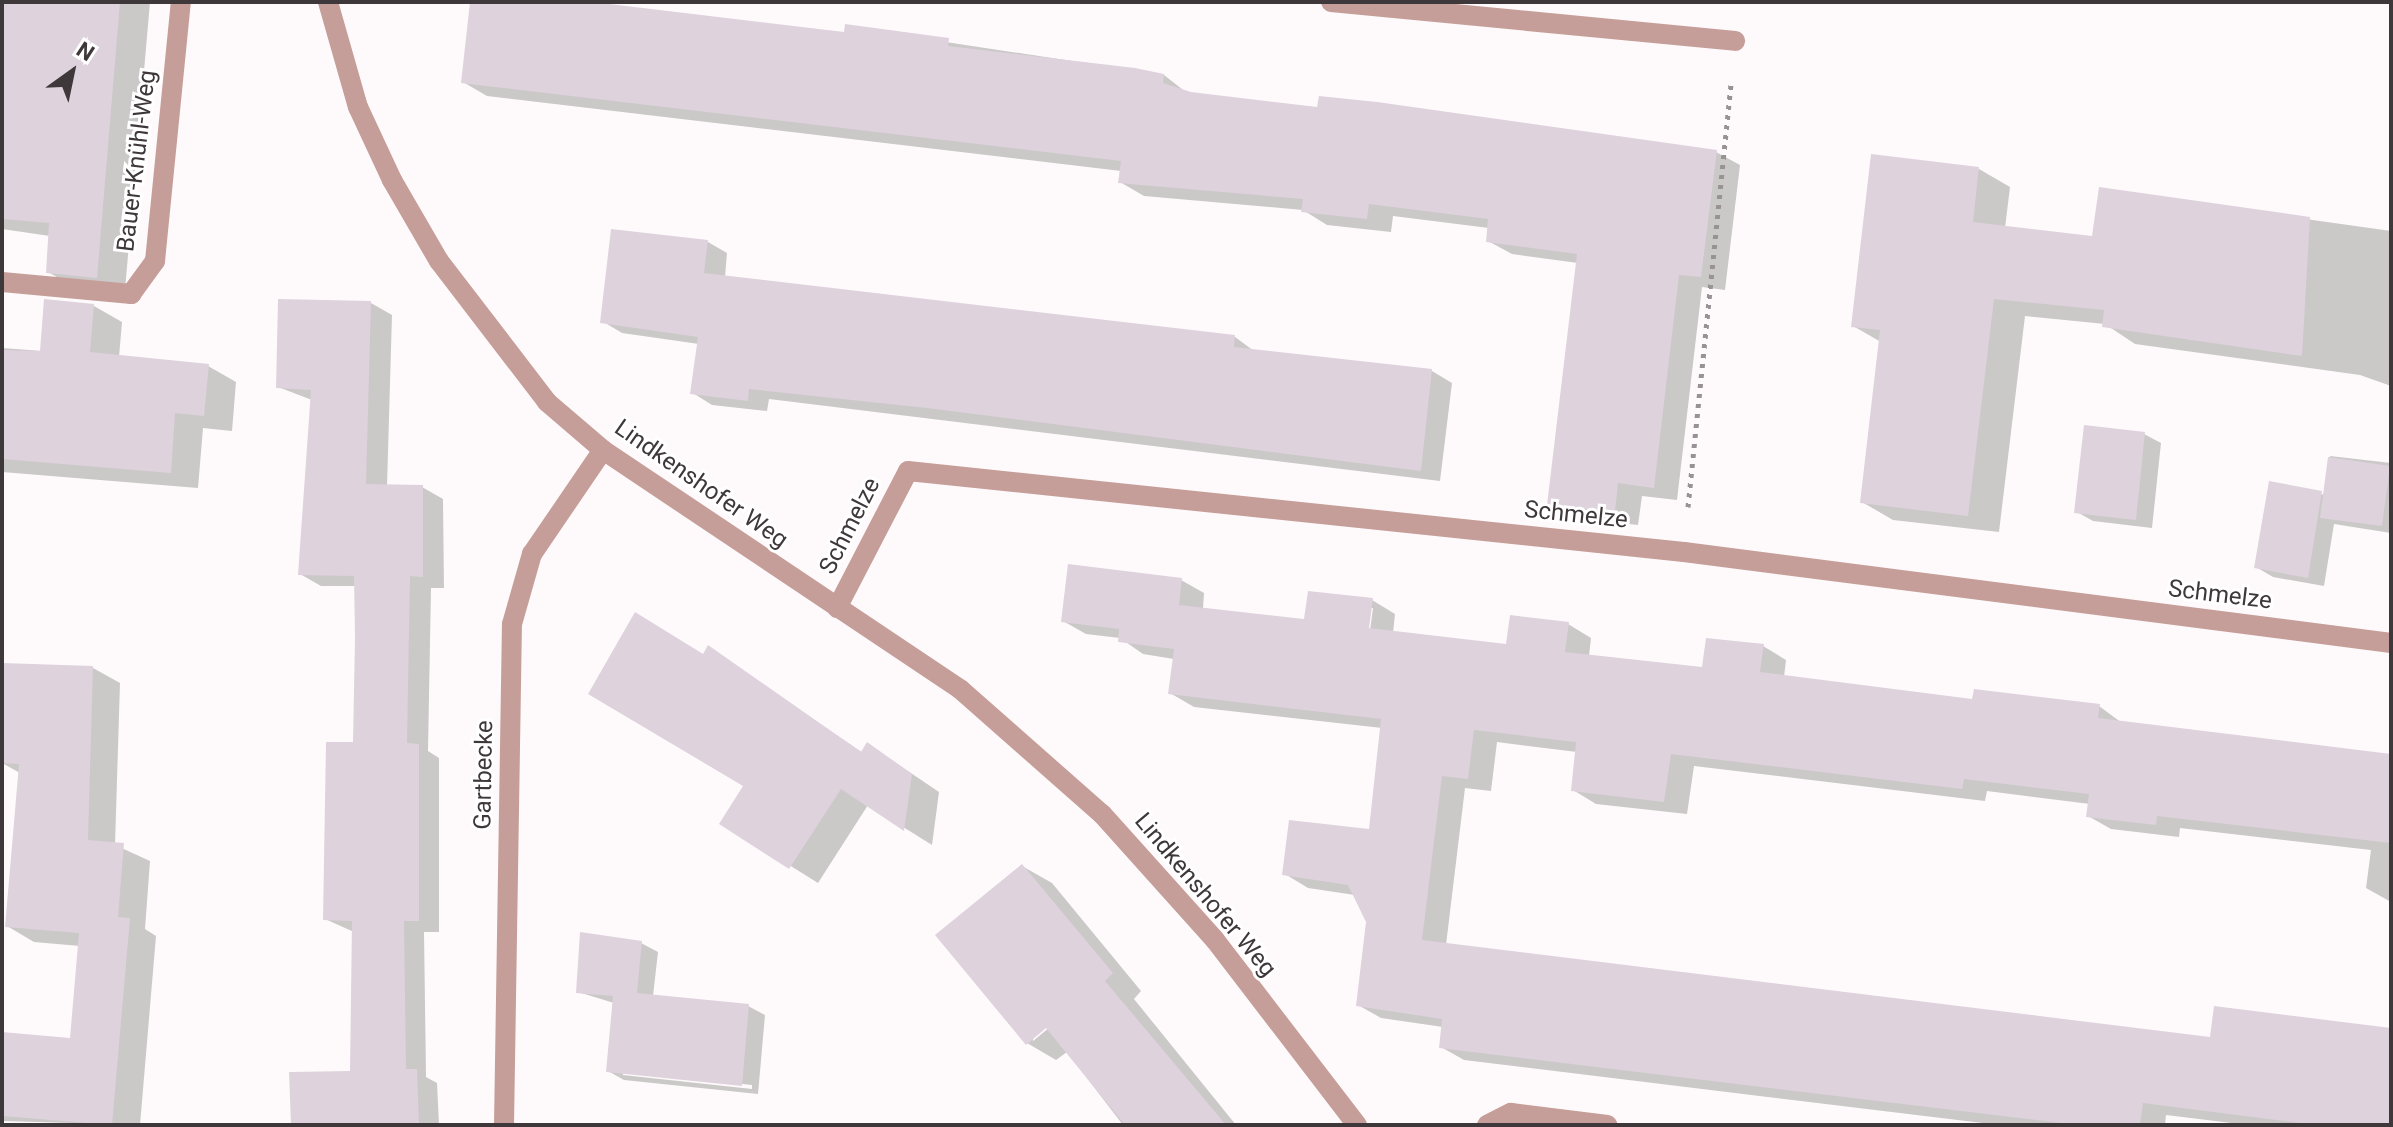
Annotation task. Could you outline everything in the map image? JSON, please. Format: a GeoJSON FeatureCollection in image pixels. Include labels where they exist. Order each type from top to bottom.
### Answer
{"type":"FeatureCollection","features":[{"type":"Feature","properties":{"kind":"street","name":"Bauer-Knühl-Weg"},"geometry":{"type":"LineString","coordinates":[[6,283],[131,294],[155,261],[181,2]]}},
{"type":"Feature","properties":{"kind":"street","name":"Lindkenshofer Weg"},"geometry":{"type":"LineString","coordinates":[[328,2],[358,107],[439,261],[547,402],[603,450],[960,689],[1102,814],[1207,930],[1357,1125]]}},
{"type":"Feature","properties":{"kind":"street"},"geometry":{"type":"LineString","coordinates":[[1331,2],[1735,41]]}},
{"type":"Feature","properties":{"kind":"street","name":"Gartbecke"},"geometry":{"type":"LineString","coordinates":[[504,1125],[512,624],[532,554],[603,450]]}},
{"type":"Feature","properties":{"kind":"street","name":"Schmelze"},"geometry":{"type":"LineString","coordinates":[[837,608],[908,471],[1684,552],[2391,643]]}},
{"type":"Feature","properties":{"kind":"street"},"geometry":{"type":"LineString","coordinates":[[1487,1125],[1511,1113],[1607,1125]]}},
{"type":"Feature","properties":{"kind":"path"},"geometry":{"type":"LineString","coordinates":[[1684,552],[1735,41]]}},
{"type":"Feature","properties":{"kind":"building"},"geometry":{"type":"Polygon","coordinates":[[[2,2],[120,2],[97,278],[46,273],[49,223],[2,219],[2,2]]]}},
{"type":"Feature","properties":{"kind":"building"},"geometry":{"type":"Polygon","coordinates":[[[470,2],[601,3],[844,32],[845,24],[949,38],[948,46],[1135,68],[1164,74],[1163,83],[1191,92],[1317,107],[1319,96],[1377,102],[1717,150],[1701,277],[1679,275],[1654,488],[1618,483],[1615,512],[1547,505],[1577,254],[1486,242],[1488,219],[1369,204],[1367,219],[1301,212],[1303,199],[1118,183],[1121,161],[461,83],[470,2]]]}},
{"type":"Feature","properties":{"kind":"building"},"geometry":{"type":"Polygon","coordinates":[[[1871,154],[1979,167],[1973,222],[2092,236],[2099,187],[2310,217],[2302,356],[2102,327],[2104,310],[1994,299],[1968,516],[1860,503],[1880,330],[1851,327],[1871,154]]]}},
{"type":"Feature","properties":{"kind":"building"},"geometry":{"type":"Polygon","coordinates":[[[611,229],[708,240],[704,273],[1235,335],[1234,347],[1432,369],[1421,471],[927,408],[749,389],[748,401],[690,394],[698,337],[600,323],[611,229]]]}},
{"type":"Feature","properties":{"kind":"building"},"geometry":{"type":"Polygon","coordinates":[[[44,299],[94,304],[90,352],[209,364],[204,416],[175,413],[171,473],[2,459],[2,350],[40,351],[44,299]]]}},
{"type":"Feature","properties":{"kind":"building"},"geometry":{"type":"Polygon","coordinates":[[[278,299],[371,301],[366,484],[423,485],[423,577],[410,576],[407,743],[419,744],[419,921],[404,921],[406,1069],[417,1069],[419,1125],[291,1125],[289,1072],[350,1071],[352,921],[323,920],[326,742],[353,742],[355,637],[354,576],[298,575],[311,390],[276,388],[278,299]]]}},
{"type":"Feature","properties":{"kind":"building"},"geometry":{"type":"Polygon","coordinates":[[[2084,425],[2145,432],[2136,520],[2074,513],[2084,425]]]}},
{"type":"Feature","properties":{"kind":"building"},"geometry":{"type":"Polygon","coordinates":[[[2328,457],[2390,466],[2382,526],[2320,518],[2328,457]]]}},
{"type":"Feature","properties":{"kind":"building"},"geometry":{"type":"Polygon","coordinates":[[[2269,481],[2322,491],[2308,578],[2254,568],[2269,481]]]}},
{"type":"Feature","properties":{"kind":"building"},"geometry":{"type":"Polygon","coordinates":[[[1068,564],[1182,578],[1179,605],[1304,619],[1308,591],[1373,598],[1369,628],[1506,644],[1510,615],[1569,622],[1565,652],[1702,667],[1706,638],[1764,644],[1760,672],[1972,699],[1974,689],[2100,704],[2098,718],[2391,754],[2391,843],[2157,816],[2156,825],[2086,817],[2089,794],[1964,779],[1962,789],[1671,754],[1664,802],[1571,791],[1576,742],[1474,730],[1468,779],[1442,776],[1422,940],[2210,1037],[2214,1006],[2391,1028],[2391,1125],[2316,1125],[2143,1103],[2140,1125],[2077,1125],[1439,1048],[1442,1019],[1356,1006],[1366,922],[1348,885],[1282,875],[1289,820],[1369,829],[1381,719],[1168,694],[1174,649],[1118,642],[1119,629],[1061,622],[1068,564]]]}},
{"type":"Feature","properties":{"kind":"building"},"geometry":{"type":"Polygon","coordinates":[[[635,612],[703,654],[708,645],[861,752],[867,742],[912,774],[904,831],[841,789],[789,869],[719,824],[743,786],[588,694],[635,612]]]}},
{"type":"Feature","properties":{"kind":"building"},"geometry":{"type":"Polygon","coordinates":[[[2,663],[93,666],[88,840],[124,843],[118,917],[130,918],[112,1125],[2,1116],[2,1032],[70,1038],[79,933],[5,927],[19,764],[2,763],[2,663]]]}},
{"type":"Feature","properties":{"kind":"building"},"geometry":{"type":"Polygon","coordinates":[[[1022,864],[1113,973],[1105,981],[1226,1125],[1125,1125],[1046,1028],[1026,1045],[935,935],[1022,864]]]}},
{"type":"Feature","properties":{"kind":"building"},"geometry":{"type":"Polygon","coordinates":[[[580,932],[642,941],[637,993],[749,1004],[742,1086],[606,1072],[613,996],[576,993],[580,932]]]}}]}
